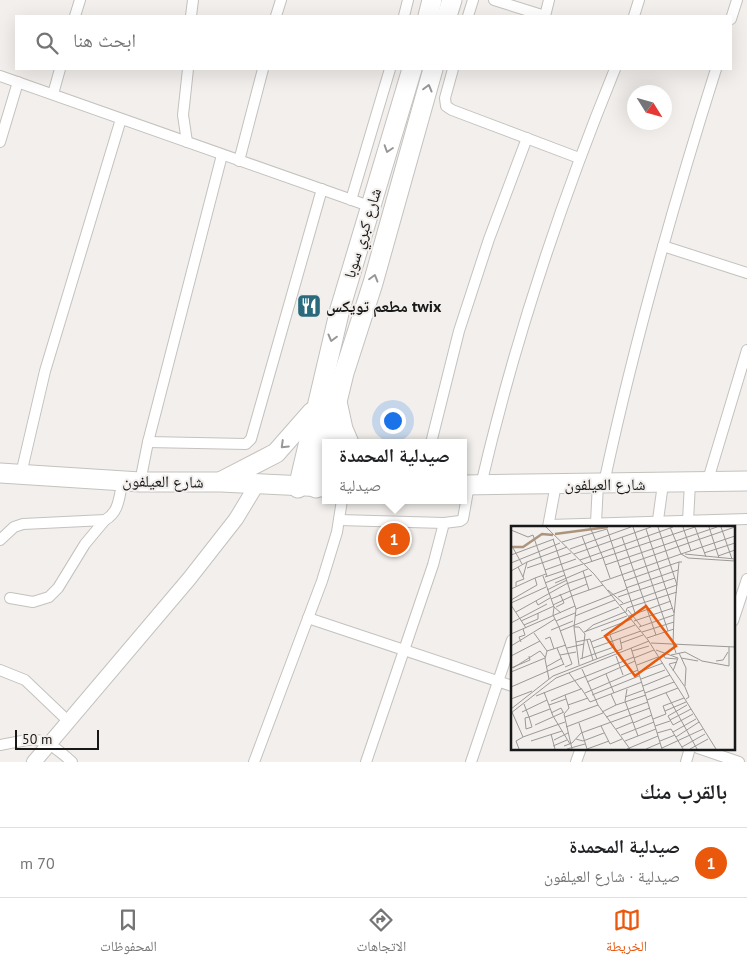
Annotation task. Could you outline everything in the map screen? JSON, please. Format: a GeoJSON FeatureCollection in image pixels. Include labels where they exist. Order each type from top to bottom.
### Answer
{"type":"FeatureCollection","features":[{"type":"Feature","properties":{"kind":"highway"},"geometry":{"type":"LineString","coordinates":[[428,15],[432,0]]}},
{"type":"Feature","properties":{"kind":"highway"},"geometry":{"type":"LineString","coordinates":[[448,15],[452,0]]}},
{"type":"Feature","properties":{"kind":"highway","name":"شارع كبري سوبا"},"geometry":{"type":"LineString","coordinates":[[313,488],[315,407],[369,206],[412,70]]}},
{"type":"Feature","properties":{"kind":"highway","name":"شارع كبري سوبا"},"geometry":{"type":"LineString","coordinates":[[328,439],[344,373],[362,319],[433,70]]}},
{"type":"Feature","properties":{"kind":"highway"},"geometry":{"type":"LineString","coordinates":[[400,112],[421,116]]}},
{"type":"Feature","properties":{"kind":"highway"},"geometry":{"type":"LineString","coordinates":[[337,402],[347,439]]}},
{"type":"Feature","properties":{"kind":"highway"},"geometry":{"type":"LineString","coordinates":[[221,482],[276,453],[302,426],[315,407]]}},
{"type":"Feature","properties":{"kind":"highway"},"geometry":{"type":"LineString","coordinates":[[313,488],[322,460]]}},
{"type":"Feature","properties":{"kind":"highway","name":"شارع العيلفون"},"geometry":{"type":"LineString","coordinates":[[0,473],[131,481],[221,482],[256,486],[313,488]]}},
{"type":"Feature","properties":{"kind":"highway","name":"شارع العيلفون"},"geometry":{"type":"LineString","coordinates":[[471,485],[663,484],[747,481]]}},
{"type":"Feature","properties":{"kind":"street"},"geometry":{"type":"LineString","coordinates":[[75,15],[80,0]]}},
{"type":"Feature","properties":{"kind":"street"},"geometry":{"type":"LineString","coordinates":[[191,15],[193,0]]}},
{"type":"Feature","properties":{"kind":"street"},"geometry":{"type":"LineString","coordinates":[[276,15],[281,0]]}},
{"type":"Feature","properties":{"kind":"street"},"geometry":{"type":"LineString","coordinates":[[404,15],[408,0]]}},
{"type":"Feature","properties":{"kind":"street"},"geometry":{"type":"LineString","coordinates":[[468,15],[473,0]]}},
{"type":"Feature","properties":{"kind":"street"},"geometry":{"type":"LineString","coordinates":[[494,0],[542,15]]}},
{"type":"Feature","properties":{"kind":"street"},"geometry":{"type":"LineString","coordinates":[[545,15],[550,0]]}},
{"type":"Feature","properties":{"kind":"street"},"geometry":{"type":"LineString","coordinates":[[634,15],[639,0]]}},
{"type":"Feature","properties":{"kind":"street"},"geometry":{"type":"LineString","coordinates":[[732,16],[737,0]]}},
{"type":"Feature","properties":{"kind":"street"},"geometry":{"type":"LineString","coordinates":[[53,94],[60,70]]}},
{"type":"Feature","properties":{"kind":"street"},"geometry":{"type":"LineString","coordinates":[[187,142],[182,115],[188,70]]}},
{"type":"Feature","properties":{"kind":"street"},"geometry":{"type":"LineString","coordinates":[[239,161],[263,70]]}},
{"type":"Feature","properties":{"kind":"street"},"geometry":{"type":"LineString","coordinates":[[351,200],[390,70]]}},
{"type":"Feature","properties":{"kind":"street"},"geometry":{"type":"LineString","coordinates":[[453,70],[445,98],[446,106],[452,110],[579,158]]}},
{"type":"Feature","properties":{"kind":"street"},"geometry":{"type":"LineString","coordinates":[[467,502],[579,158],[615,70]]}},
{"type":"Feature","properties":{"kind":"street"},"geometry":{"type":"LineString","coordinates":[[596,523],[601,483],[663,246],[713,70]]}},
{"type":"Feature","properties":{"kind":"street"},"geometry":{"type":"LineString","coordinates":[[0,76],[369,206]]}},
{"type":"Feature","properties":{"kind":"street"},"geometry":{"type":"LineString","coordinates":[[0,142],[18,82]]}},
{"type":"Feature","properties":{"kind":"street"},"geometry":{"type":"LineString","coordinates":[[21,474],[45,371],[121,119]]}},
{"type":"Feature","properties":{"kind":"street"},"geometry":{"type":"LineString","coordinates":[[432,439],[459,331],[489,239],[527,138]]}},
{"type":"Feature","properties":{"kind":"street"},"geometry":{"type":"LineString","coordinates":[[10,598],[33,602],[49,597],[58,588],[85,544],[105,520],[114,513],[131,481],[148,442],[222,155]]}},
{"type":"Feature","properties":{"kind":"street"},"geometry":{"type":"LineString","coordinates":[[148,442],[246,444],[251,439],[322,189]]}},
{"type":"Feature","properties":{"kind":"street"},"geometry":{"type":"LineString","coordinates":[[663,246],[747,273]]}},
{"type":"Feature","properties":{"kind":"street"},"geometry":{"type":"LineString","coordinates":[[688,521],[698,483],[747,350]]}},
{"type":"Feature","properties":{"kind":"street"},"geometry":{"type":"LineString","coordinates":[[556,484],[549,526],[596,523],[657,524],[688,521],[747,520]]}},
{"type":"Feature","properties":{"kind":"street"},"geometry":{"type":"LineString","coordinates":[[657,524],[663,484]]}},
{"type":"Feature","properties":{"kind":"street"},"geometry":{"type":"LineString","coordinates":[[34,762],[189,579],[236,519],[256,486]]}},
{"type":"Feature","properties":{"kind":"street"},"geometry":{"type":"LineString","coordinates":[[254,762],[322,581],[339,520],[341,504]]}},
{"type":"Feature","properties":{"kind":"street"},"geometry":{"type":"LineString","coordinates":[[339,520],[444,523],[460,521],[463,518],[466,504]]}},
{"type":"Feature","properties":{"kind":"street"},"geometry":{"type":"LineString","coordinates":[[2,534],[23,524],[105,520]]}},
{"type":"Feature","properties":{"kind":"street"},"geometry":{"type":"LineString","coordinates":[[366,762],[405,651],[433,565],[444,523]]}},
{"type":"Feature","properties":{"kind":"street"},"geometry":{"type":"LineString","coordinates":[[734,618],[747,580]]}},
{"type":"Feature","properties":{"kind":"street"},"geometry":{"type":"LineString","coordinates":[[308,618],[511,686]]}},
{"type":"Feature","properties":{"kind":"street"},"geometry":{"type":"LineString","coordinates":[[471,762],[511,643]]}},
{"type":"Feature","properties":{"kind":"street"},"geometry":{"type":"LineString","coordinates":[[0,670],[25,680],[68,721]]}},
{"type":"Feature","properties":{"kind":"street"},"geometry":{"type":"LineString","coordinates":[[0,745],[36,739],[50,743],[72,762]]}},
{"type":"Feature","properties":{"kind":"street"},"geometry":{"type":"LineString","coordinates":[[576,762],[580,750]]}},
{"type":"Feature","properties":{"kind":"street"},"geometry":{"type":"LineString","coordinates":[[704,750],[739,762]]}},
{"type":"Feature","properties":{"kind":"place","name":"مطعم تويكس twix"},"geometry":{"type":"Point","coordinates":[309,306]}},
{"type":"Feature","properties":{"kind":"place","name":"صيدلية المحمدة"},"geometry":{"type":"Point","coordinates":[394,539]}}]}
